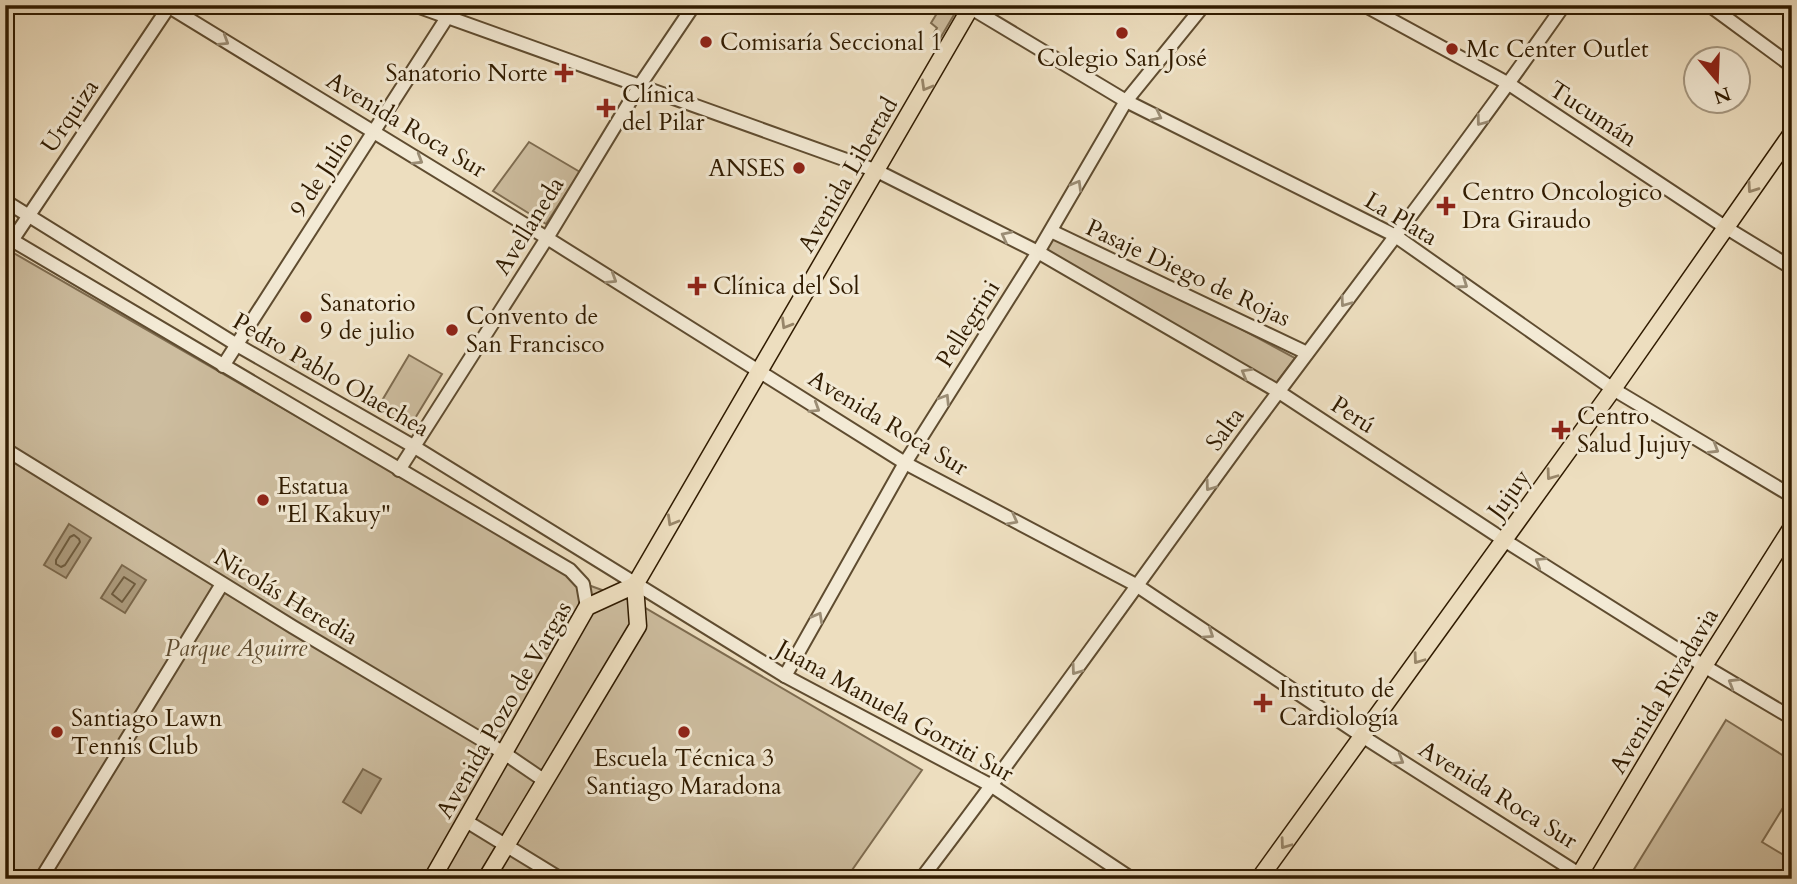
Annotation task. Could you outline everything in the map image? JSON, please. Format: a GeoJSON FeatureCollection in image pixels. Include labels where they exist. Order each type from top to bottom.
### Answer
{"type":"FeatureCollection","features":[{"type":"Feature","properties":{"kind":"main road","name":"Avenida Libertad"},"geometry":{"type":"LineString","coordinates":[[635,585],[877,171],[970,6]]}},
{"type":"Feature","properties":{"kind":"main road","name":"Jujuy"},"geometry":{"type":"LineString","coordinates":[[1259,879],[1613,388],[1792,133]]}},
{"type":"Feature","properties":{"kind":"main road","name":"Avenida Rivadavia"},"geometry":{"type":"LineString","coordinates":[[1581,877],[1704,666],[1792,527]]}},
{"type":"Feature","properties":{"kind":"main road","name":"Avenida Pozo de Vargas"},"geometry":{"type":"LineString","coordinates":[[432,879],[587,607],[635,585]]}},
{"type":"Feature","properties":{"kind":"main road"},"geometry":{"type":"LineString","coordinates":[[486,879],[638,626],[635,585]]}},
{"type":"Feature","properties":{"kind":"street","name":"Perú"},"geometry":{"type":"LineString","coordinates":[[414,5],[877,171],[1038,252],[1279,392],[1504,540],[1792,718]]}},
{"type":"Feature","properties":{"kind":"street","name":"9 de Julio"},"geometry":{"type":"LineString","coordinates":[[223,366],[455,5]]}},
{"type":"Feature","properties":{"kind":"street","name":"Avellaneda"},"geometry":{"type":"LineString","coordinates":[[399,470],[547,238],[640,85],[694,5]]}},
{"type":"Feature","properties":{"kind":"street","name":"Pellegrini"},"geometry":{"type":"LineString","coordinates":[[785,676],[905,463],[1051,231],[1126,101],[1204,5]]}},
{"type":"Feature","properties":{"kind":"street","name":"Salta"},"geometry":{"type":"LineString","coordinates":[[921,879],[992,786],[1136,585],[1394,235],[1509,84],[1564,5]]}},
{"type":"Feature","properties":{"kind":"street"},"geometry":{"type":"LineString","coordinates":[[1709,5],[1792,65]]}},
{"type":"Feature","properties":{"kind":"street","name":"Avenida Roca Sur"},"geometry":{"type":"LineString","coordinates":[[168,6],[547,238],[905,463],[1136,585],[1362,736],[1581,877]]}},
{"type":"Feature","properties":{"kind":"street","name":"Urquiza"},"geometry":{"type":"LineString","coordinates":[[8,242],[29,216],[168,6]]}},
{"type":"Feature","properties":{"kind":"street","name":"La Plata"},"geometry":{"type":"LineString","coordinates":[[970,6],[1126,101],[1394,235],[1613,388],[1792,496]]}},
{"type":"Feature","properties":{"kind":"street","name":"Tucumán"},"geometry":{"type":"LineString","coordinates":[[1370,7],[1509,84],[1725,227],[1792,268]]}},
{"type":"Feature","properties":{"kind":"street","name":"Pedro Pablo Olaechea"},"geometry":{"type":"LineString","coordinates":[[5,201],[237,345],[413,446],[635,585]]}},
{"type":"Feature","properties":{"kind":"street","name":"Pasaje Diego de Rojas"},"geometry":{"type":"LineString","coordinates":[[1051,231],[1307,353]]}},
{"type":"Feature","properties":{"kind":"street","name":"Pedro Pablo Olaechea"},"geometry":{"type":"LineString","coordinates":[[8,242],[570,570],[583,584],[587,607]]}},
{"type":"Feature","properties":{"kind":"street","name":"Nicolás Heredia"},"geometry":{"type":"LineString","coordinates":[[5,449],[504,753],[545,781]]}},
{"type":"Feature","properties":{"kind":"street"},"geometry":{"type":"LineString","coordinates":[[41,879],[222,583]]}},
{"type":"Feature","properties":{"kind":"street","name":"Juana Manuela Gorriti Sur"},"geometry":{"type":"LineString","coordinates":[[635,585],[785,676],[992,786],[1132,879]]}},
{"type":"Feature","properties":{"kind":"street"},"geometry":{"type":"LineString","coordinates":[[466,821],[561,879]]}},
{"type":"Feature","properties":{"kind":"green space"},"geometry":{"type":"Polygon","coordinates":[[[942,5],[958,8],[938,42],[931,38],[937,28],[931,23],[942,5]]]}},
{"type":"Feature","properties":{"kind":"green space"},"geometry":{"type":"Polygon","coordinates":[[[529,142],[580,172],[546,224],[493,191],[529,142]]]}},
{"type":"Feature","properties":{"kind":"green space"},"geometry":{"type":"Polygon","coordinates":[[[1055,229],[1295,358],[1270,391],[1041,250],[1055,229]]]}},
{"type":"Feature","properties":{"kind":"green space","name":"Parque Aguirre"},"geometry":{"type":"Polygon","coordinates":[[[5,248],[591,586],[635,602],[922,770],[850,873],[858,879],[5,879],[5,248]]]}},
{"type":"Feature","properties":{"kind":"green space"},"geometry":{"type":"Polygon","coordinates":[[[409,355],[442,374],[414,420],[401,424],[377,409],[409,355]]]}},
{"type":"Feature","properties":{"kind":"green space"},"geometry":{"type":"Polygon","coordinates":[[[1726,720],[1792,761],[1792,793],[1762,842],[1792,860],[1792,879],[1628,879],[1726,720]]]}},
{"type":"Feature","properties":{"kind":"water"},"geometry":{"type":"Polygon","coordinates":[[[69,524],[91,538],[66,578],[44,565],[69,524]]]}},
{"type":"Feature","properties":{"kind":"water"},"geometry":{"type":"Polygon","coordinates":[[[122,565],[146,580],[125,613],[101,598],[122,565]]]}},
{"type":"Feature","properties":{"kind":"water"},"geometry":{"type":"Polygon","coordinates":[[[363,769],[381,779],[361,813],[343,802],[363,769]]]}},
{"type":"Feature","properties":{"kind":"place","name":"Colegio San José"},"geometry":{"type":"Point","coordinates":[1122,33]}},
{"type":"Feature","properties":{"kind":"place","name":"Comisaría Seccional 1"},"geometry":{"type":"Point","coordinates":[706,42]}},
{"type":"Feature","properties":{"kind":"place","name":"Mc Center Outlet"},"geometry":{"type":"Point","coordinates":[1452,49]}},
{"type":"Feature","properties":{"kind":"place","name":"Sanatorio Norte"},"geometry":{"type":"Point","coordinates":[564,73]}},
{"type":"Feature","properties":{"kind":"place","name":"Clínica del Pilar"},"geometry":{"type":"Point","coordinates":[606,108]}},
{"type":"Feature","properties":{"kind":"place","name":"ANSES"},"geometry":{"type":"Point","coordinates":[799,168]}},
{"type":"Feature","properties":{"kind":"place","name":"Centro Oncologico Dra Giraudo"},"geometry":{"type":"Point","coordinates":[1446,206]}},
{"type":"Feature","properties":{"kind":"place","name":"Clínica del Sol"},"geometry":{"type":"Point","coordinates":[697,286]}},
{"type":"Feature","properties":{"kind":"place","name":"Sanatorio 9 de julio"},"geometry":{"type":"Point","coordinates":[306,317]}},
{"type":"Feature","properties":{"kind":"place","name":"Convento de San Francisco"},"geometry":{"type":"Point","coordinates":[452,330]}},
{"type":"Feature","properties":{"kind":"place","name":"Centro Salud Jujuy"},"geometry":{"type":"Point","coordinates":[1561,430]}},
{"type":"Feature","properties":{"kind":"place","name":"Estatua \"El Kakuy\""},"geometry":{"type":"Point","coordinates":[263,500]}},
{"type":"Feature","properties":{"kind":"place","name":"Instituto de Cardiología"},"geometry":{"type":"Point","coordinates":[1263,703]}},
{"type":"Feature","properties":{"kind":"place","name":"Santiago Lawn Tennis Club"},"geometry":{"type":"Point","coordinates":[57,732]}},
{"type":"Feature","properties":{"kind":"place","name":"Escuela Técnica 3 Santiago Maradona"},"geometry":{"type":"Point","coordinates":[684,732]}}]}
